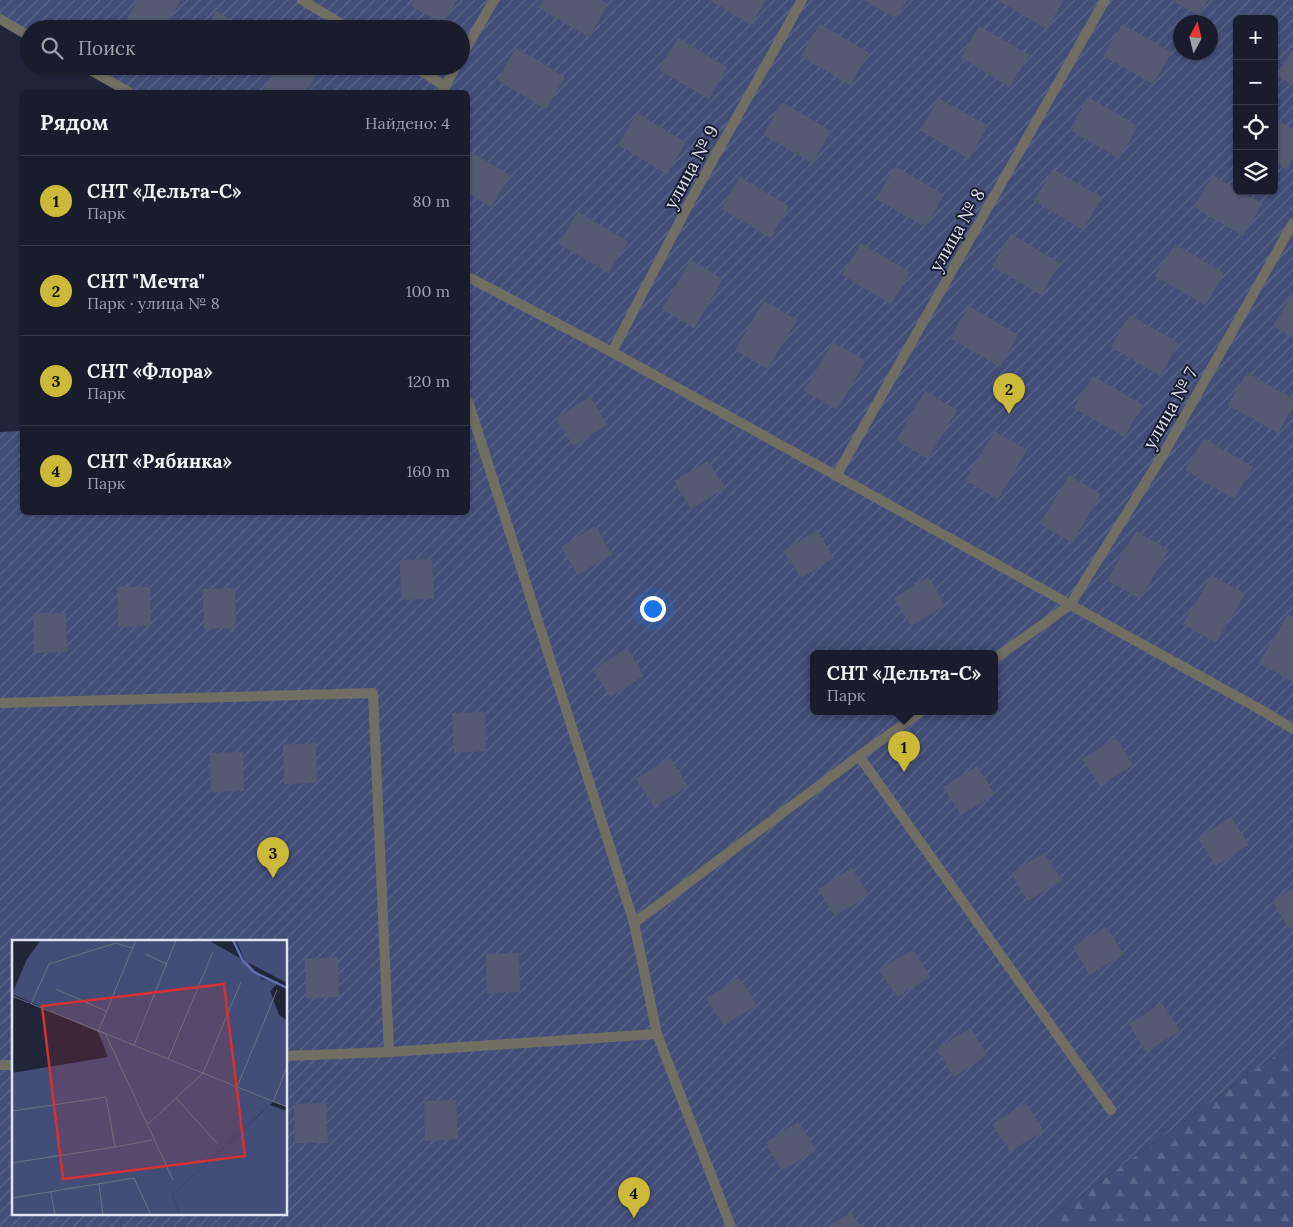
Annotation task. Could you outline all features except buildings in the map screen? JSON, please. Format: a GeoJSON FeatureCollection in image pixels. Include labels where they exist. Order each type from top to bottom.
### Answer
{"type":"FeatureCollection","features":[{"type":"Feature","properties":{"kind":"street"},"geometry":{"type":"LineString","coordinates":[[302,0],[335,20]]}},
{"type":"Feature","properties":{"kind":"street"},"geometry":{"type":"LineString","coordinates":[[470,41],[494,0]]}},
{"type":"Feature","properties":{"kind":"street","name":"улица № 9"},"geometry":{"type":"LineString","coordinates":[[612,352],[694,194],[802,0]]}},
{"type":"Feature","properties":{"kind":"street","name":"улица № 8"},"geometry":{"type":"LineString","coordinates":[[836,476],[1106,0]]}},
{"type":"Feature","properties":{"kind":"street"},"geometry":{"type":"LineString","coordinates":[[0,19],[20,31]]}},
{"type":"Feature","properties":{"kind":"street"},"geometry":{"type":"LineString","coordinates":[[99,75],[125,90]]}},
{"type":"Feature","properties":{"kind":"street"},"geometry":{"type":"LineString","coordinates":[[425,75],[443,89],[451,75]]}},
{"type":"Feature","properties":{"kind":"street","name":"улица № 7"},"geometry":{"type":"LineString","coordinates":[[1070,605],[1164,453],[1293,223]]}},
{"type":"Feature","properties":{"kind":"street"},"geometry":{"type":"LineString","coordinates":[[470,279],[612,352],[1293,729]]}},
{"type":"Feature","properties":{"kind":"street"},"geometry":{"type":"LineString","coordinates":[[470,407],[634,923],[657,1034],[731,1227]]}},
{"type":"Feature","properties":{"kind":"street"},"geometry":{"type":"LineString","coordinates":[[998,656],[1070,605]]}},
{"type":"Feature","properties":{"kind":"street"},"geometry":{"type":"LineString","coordinates":[[0,703],[374,693],[389,1052]]}},
{"type":"Feature","properties":{"kind":"street"},"geometry":{"type":"LineString","coordinates":[[634,923],[916,715]]}},
{"type":"Feature","properties":{"kind":"street"},"geometry":{"type":"LineString","coordinates":[[859,756],[1111,1110]]}},
{"type":"Feature","properties":{"kind":"street"},"geometry":{"type":"LineString","coordinates":[[288,1056],[389,1052],[657,1034]]}},
{"type":"Feature","properties":{"kind":"green space"},"geometry":{"type":"Polygon","coordinates":[[[0,0],[1293,0],[1293,1043],[1037,1227],[0,1227],[0,432],[20,431],[20,515],[470,515],[470,90],[125,90],[99,75],[470,75],[470,20],[20,20],[20,31],[0,19],[0,0]]]}},
{"type":"Feature","properties":{"kind":"green space"},"geometry":{"type":"Polygon","coordinates":[[[1293,1043],[1293,1227],[1037,1227],[1293,1043]]]}},
{"type":"Feature","properties":{"kind":"place","name":"СНТ \"Мечта\""},"geometry":{"type":"Point","coordinates":[1009,414]}},
{"type":"Feature","properties":{"kind":"place","name":"СНТ «Дельта-С»"},"geometry":{"type":"Point","coordinates":[904,772]}},
{"type":"Feature","properties":{"kind":"place","name":"СНТ «Флора»"},"geometry":{"type":"Point","coordinates":[273,878]}},
{"type":"Feature","properties":{"kind":"place","name":"СНТ «Рябинка»"},"geometry":{"type":"Point","coordinates":[634,1218]}}]}
